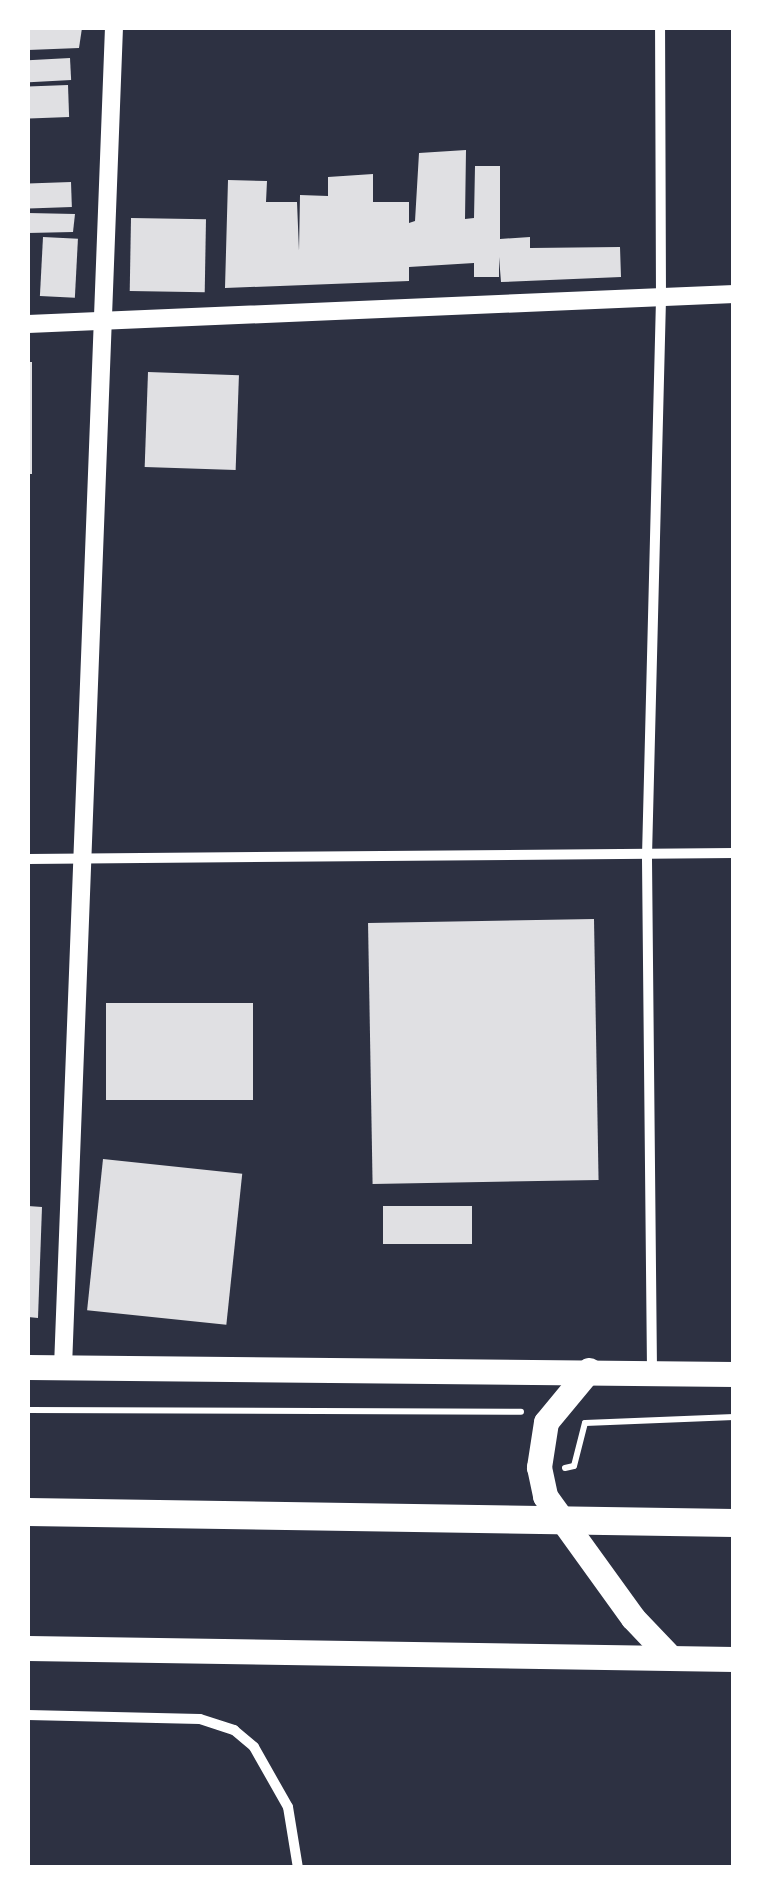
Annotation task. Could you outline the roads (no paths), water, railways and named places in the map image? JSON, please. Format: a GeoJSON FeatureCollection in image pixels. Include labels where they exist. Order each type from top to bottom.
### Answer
{"type":"FeatureCollection","features":[{"type":"Feature","properties":{"kind":"highway"},"geometry":{"type":"LineString","coordinates":[[28,1512],[734,1523]]}},
{"type":"Feature","properties":{"kind":"main road"},"geometry":{"type":"LineString","coordinates":[[28,1367],[734,1374]]}},
{"type":"Feature","properties":{"kind":"main road"},"geometry":{"type":"LineString","coordinates":[[589,1370],[561,1398],[540,1448],[545,1496],[560,1521],[669,1656]]}},
{"type":"Feature","properties":{"kind":"main road"},"geometry":{"type":"LineString","coordinates":[[28,1648],[734,1659]]}},
{"type":"Feature","properties":{"kind":"street"},"geometry":{"type":"LineString","coordinates":[[63,1367],[87,858],[114,28]]}},
{"type":"Feature","properties":{"kind":"street"},"geometry":{"type":"LineString","coordinates":[[652,1372],[646,856],[662,300],[660,28]]}},
{"type":"Feature","properties":{"kind":"street"},"geometry":{"type":"LineString","coordinates":[[28,324],[734,294]]}},
{"type":"Feature","properties":{"kind":"street"},"geometry":{"type":"LineString","coordinates":[[28,859],[734,853]]}},
{"type":"Feature","properties":{"kind":"street"},"geometry":{"type":"LineString","coordinates":[[28,1715],[200,1720],[234,1730],[254,1747],[288,1806],[298,1868]]}}]}
